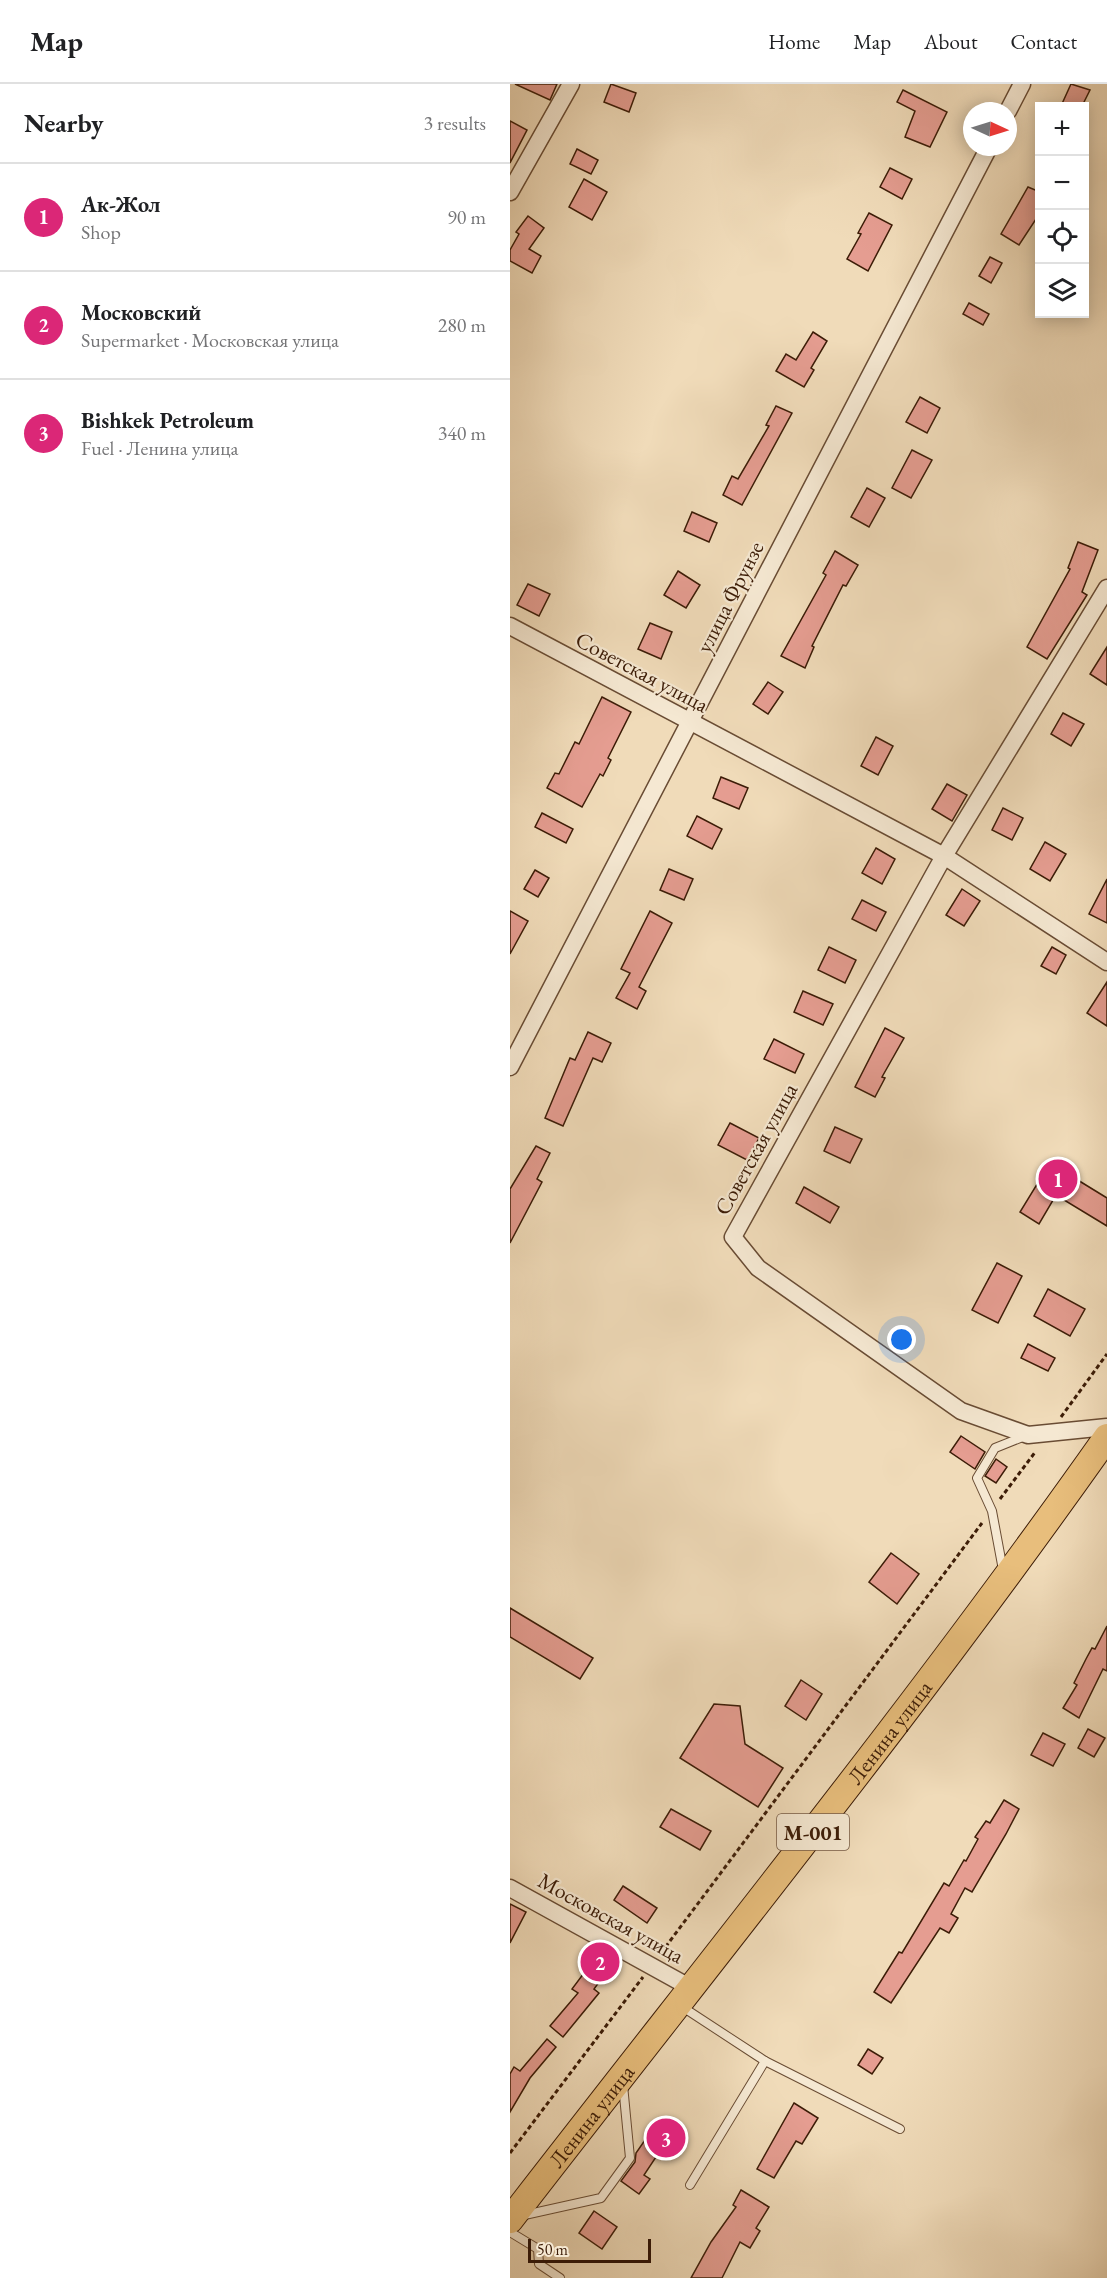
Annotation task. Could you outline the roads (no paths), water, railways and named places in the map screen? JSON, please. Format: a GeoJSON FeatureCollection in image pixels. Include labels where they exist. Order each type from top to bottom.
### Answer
{"type":"FeatureCollection","features":[{"type":"Feature","properties":{"kind":"main road","name":"Ленина улица"},"geometry":{"type":"LineString","coordinates":[[510,2223],[1005,1582],[1107,1437]]}},
{"type":"Feature","properties":{"kind":"street"},"geometry":{"type":"LineString","coordinates":[[510,192],[571,84]]}},
{"type":"Feature","properties":{"kind":"street"},"geometry":{"type":"LineString","coordinates":[[1013,102],[1022,84]]}},
{"type":"Feature","properties":{"kind":"street","name":"улица Фрунзе"},"geometry":{"type":"LineString","coordinates":[[510,1067],[984,156]]}},
{"type":"Feature","properties":{"kind":"street","name":"Советская улица"},"geometry":{"type":"LineString","coordinates":[[1107,588],[944,856],[733,1237],[758,1268],[961,1411],[1029,1435],[1107,1427]]}},
{"type":"Feature","properties":{"kind":"street","name":"Советская улица"},"geometry":{"type":"LineString","coordinates":[[510,627],[944,856],[1107,962]]}},
{"type":"Feature","properties":{"kind":"street","name":"Московская улица"},"geometry":{"type":"LineString","coordinates":[[510,1888],[651,1966],[685,1996]]}},
{"type":"Feature","properties":{"kind":"lane"},"geometry":{"type":"LineString","coordinates":[[1005,1582],[992,1510],[977,1478],[995,1448],[1029,1435]]}},
{"type":"Feature","properties":{"kind":"lane"},"geometry":{"type":"LineString","coordinates":[[685,1996],[765,2061],[900,2128]]}},
{"type":"Feature","properties":{"kind":"lane"},"geometry":{"type":"LineString","coordinates":[[690,2184],[765,2061]]}},
{"type":"Feature","properties":{"kind":"lane"},"geometry":{"type":"LineString","coordinates":[[510,2223],[601,2198],[630,2158],[622,2076]]}},
{"type":"Feature","properties":{"kind":"lane"},"geometry":{"type":"LineString","coordinates":[[510,2223],[538,2249],[539,2264],[560,2278]]}},
{"type":"Feature","properties":{"kind":"place","name":"Ак-Жол"},"geometry":{"type":"Point","coordinates":[1058,1179]}},
{"type":"Feature","properties":{"kind":"place","name":"Московский"},"geometry":{"type":"Point","coordinates":[600,1962]}},
{"type":"Feature","properties":{"kind":"place","name":"Bishkek Petroleum"},"geometry":{"type":"Point","coordinates":[666,2138]}}]}
